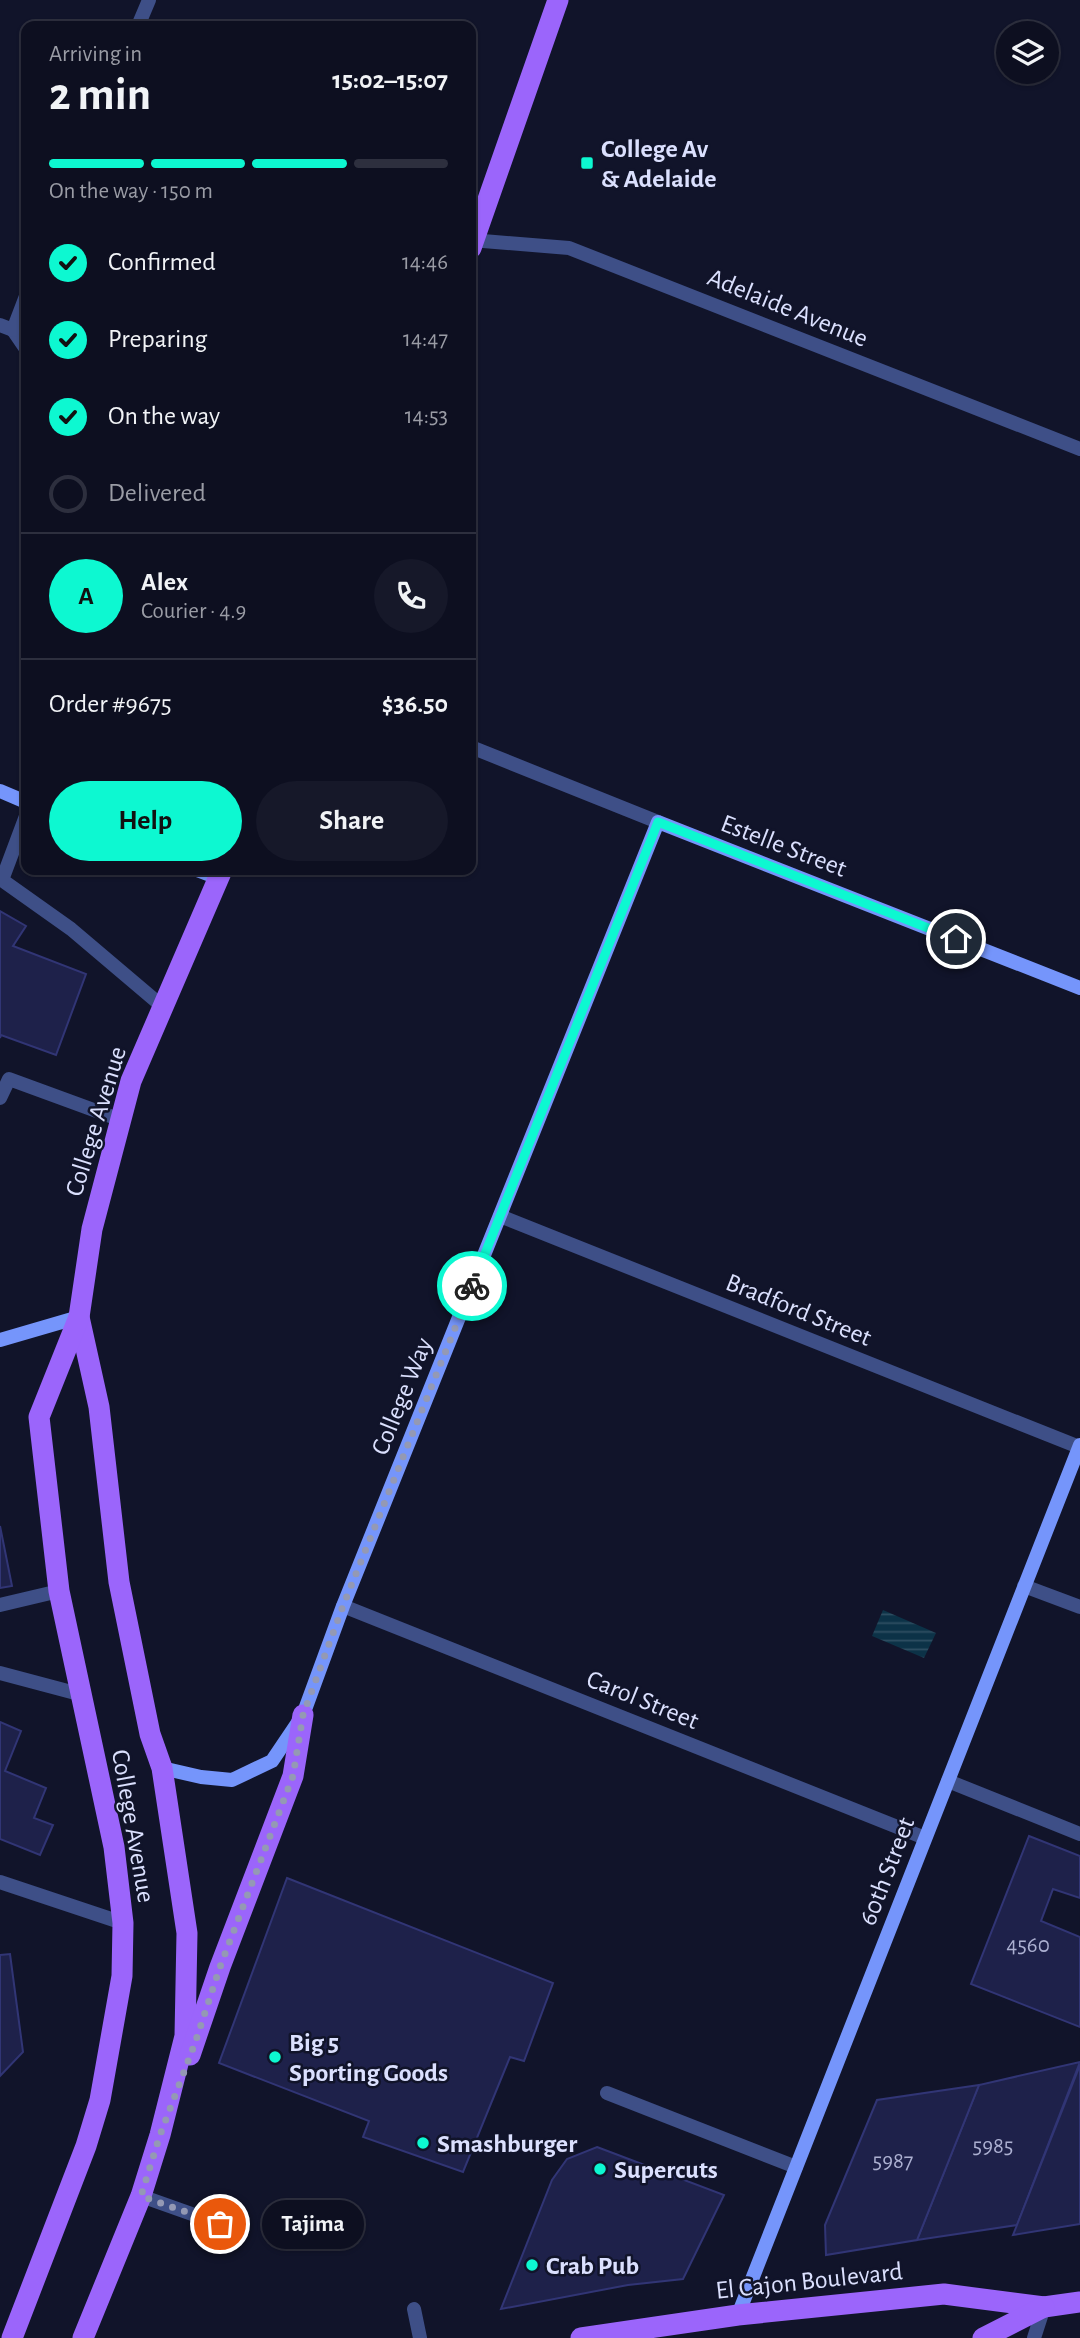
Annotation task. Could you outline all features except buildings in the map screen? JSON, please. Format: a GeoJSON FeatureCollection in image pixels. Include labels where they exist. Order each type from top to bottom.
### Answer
{"type":"FeatureCollection","features":[{"type":"Feature","properties":{"kind":"main road"},"geometry":{"type":"LineString","coordinates":[[476,232],[558,0]]}},
{"type":"Feature","properties":{"kind":"main road","name":"College Avenue"},"geometry":{"type":"LineString","coordinates":[[12,2338],[77,2174],[100,2100],[122,1976],[123,1923],[114,1847],[59,1591],[39,1417],[79,1317],[92,1229],[131,1081],[220,875]]}},
{"type":"Feature","properties":{"kind":"main road","name":"College Avenue"},"geometry":{"type":"LineString","coordinates":[[79,1317],[99,1407],[119,1582],[150,1734],[162,1768],[187,1933],[184,2036],[160,2135],[141,2196],[83,2338]]}},
{"type":"Feature","properties":{"kind":"main road"},"geometry":{"type":"LineString","coordinates":[[160,2135],[220,1967],[293,1776],[303,1715]]}},
{"type":"Feature","properties":{"kind":"main road","name":"El Cajon Boulevard"},"geometry":{"type":"LineString","coordinates":[[581,2338],[738,2315],[944,2294],[1044,2307],[1080,2302]]}},
{"type":"Feature","properties":{"kind":"main road","name":"El Cajon Boulevard"},"geometry":{"type":"LineString","coordinates":[[983,2338],[1044,2307]]}},
{"type":"Feature","properties":{"kind":"street"},"geometry":{"type":"LineString","coordinates":[[140,21],[149,0]]}},
{"type":"Feature","properties":{"kind":"street","name":"Adelaide Avenue"},"geometry":{"type":"LineString","coordinates":[[476,243],[569,248],[1080,449]]}},
{"type":"Feature","properties":{"kind":"street"},"geometry":{"type":"LineString","coordinates":[[21,304],[6,327],[21,344]]}},
{"type":"Feature","properties":{"kind":"street","name":"Estelle Street"},"geometry":{"type":"LineString","coordinates":[[476,749],[1080,988]]}},
{"type":"Feature","properties":{"kind":"street"},"geometry":{"type":"LineString","coordinates":[[0,791],[21,800]]}},
{"type":"Feature","properties":{"kind":"street","name":"College Way"},"geometry":{"type":"LineString","coordinates":[[162,1768],[201,1777],[232,1780],[272,1761],[303,1715],[343,1606],[658,822]]}},
{"type":"Feature","properties":{"kind":"street"},"geometry":{"type":"LineString","coordinates":[[21,829],[2,880],[71,929],[163,1007]]}},
{"type":"Feature","properties":{"kind":"street"},"geometry":{"type":"LineString","coordinates":[[0,1098],[9,1079],[121,1119]]}},
{"type":"Feature","properties":{"kind":"street","name":"Bradford Street"},"geometry":{"type":"LineString","coordinates":[[500,1216],[1080,1447]]}},
{"type":"Feature","properties":{"kind":"street"},"geometry":{"type":"LineString","coordinates":[[0,1340],[79,1317]]}},
{"type":"Feature","properties":{"kind":"street","name":"60th Street"},"geometry":{"type":"LineString","coordinates":[[738,2315],[1080,1447]]}},
{"type":"Feature","properties":{"kind":"street"},"geometry":{"type":"LineString","coordinates":[[1024,1586],[1080,1607]]}},
{"type":"Feature","properties":{"kind":"street"},"geometry":{"type":"LineString","coordinates":[[0,1605],[59,1591]]}},
{"type":"Feature","properties":{"kind":"street","name":"Carol Street"},"geometry":{"type":"LineString","coordinates":[[343,1606],[925,1838]]}},
{"type":"Feature","properties":{"kind":"street"},"geometry":{"type":"LineString","coordinates":[[0,1673],[79,1694]]}},
{"type":"Feature","properties":{"kind":"street"},"geometry":{"type":"LineString","coordinates":[[948,1781],[1080,1834]]}},
{"type":"Feature","properties":{"kind":"street"},"geometry":{"type":"LineString","coordinates":[[0,1882],[123,1923]]}},
{"type":"Feature","properties":{"kind":"street"},"geometry":{"type":"LineString","coordinates":[[607,2093],[796,2167]]}},
{"type":"Feature","properties":{"kind":"street"},"geometry":{"type":"LineString","coordinates":[[141,2196],[220,2224]]}},
{"type":"Feature","properties":{"kind":"street"},"geometry":{"type":"LineString","coordinates":[[1034,2338],[1044,2307]]}},
{"type":"Feature","properties":{"kind":"street"},"geometry":{"type":"LineString","coordinates":[[415,2309],[420,2338]]}},
{"type":"Feature","properties":{"kind":"water"},"geometry":{"type":"Polygon","coordinates":[[[883,1610],[936,1633],[924,1658],[872,1636],[883,1610]]]}},
{"type":"Feature","properties":{"kind":"way so far"},"geometry":{"type":"LineString","coordinates":[[220,2224],[141,2196],[220,1967],[293,1776],[303,1715],[343,1606],[472,1286]]}},
{"type":"Feature","properties":{"kind":"place","name":"College Av & Adelaide"},"geometry":{"type":"Point","coordinates":[587,163]}},
{"type":"Feature","properties":{"kind":"place","name":"Big 5 Sporting Goods"},"geometry":{"type":"Point","coordinates":[275,2057]}},
{"type":"Feature","properties":{"kind":"place","name":"Smashburger"},"geometry":{"type":"Point","coordinates":[423,2143]}},
{"type":"Feature","properties":{"kind":"place","name":"Supercuts"},"geometry":{"type":"Point","coordinates":[600,2169]}},
{"type":"Feature","properties":{"kind":"place","name":"Tajima"},"geometry":{"type":"Point","coordinates":[220,2224]}},
{"type":"Feature","properties":{"kind":"place","name":"Crab Pub"},"geometry":{"type":"Point","coordinates":[532,2265]}},
{"type":"Feature","properties":{"kind":"route"},"geometry":{"type":"LineString","coordinates":[[472,1286],[658,822],[956,939]]}}]}
